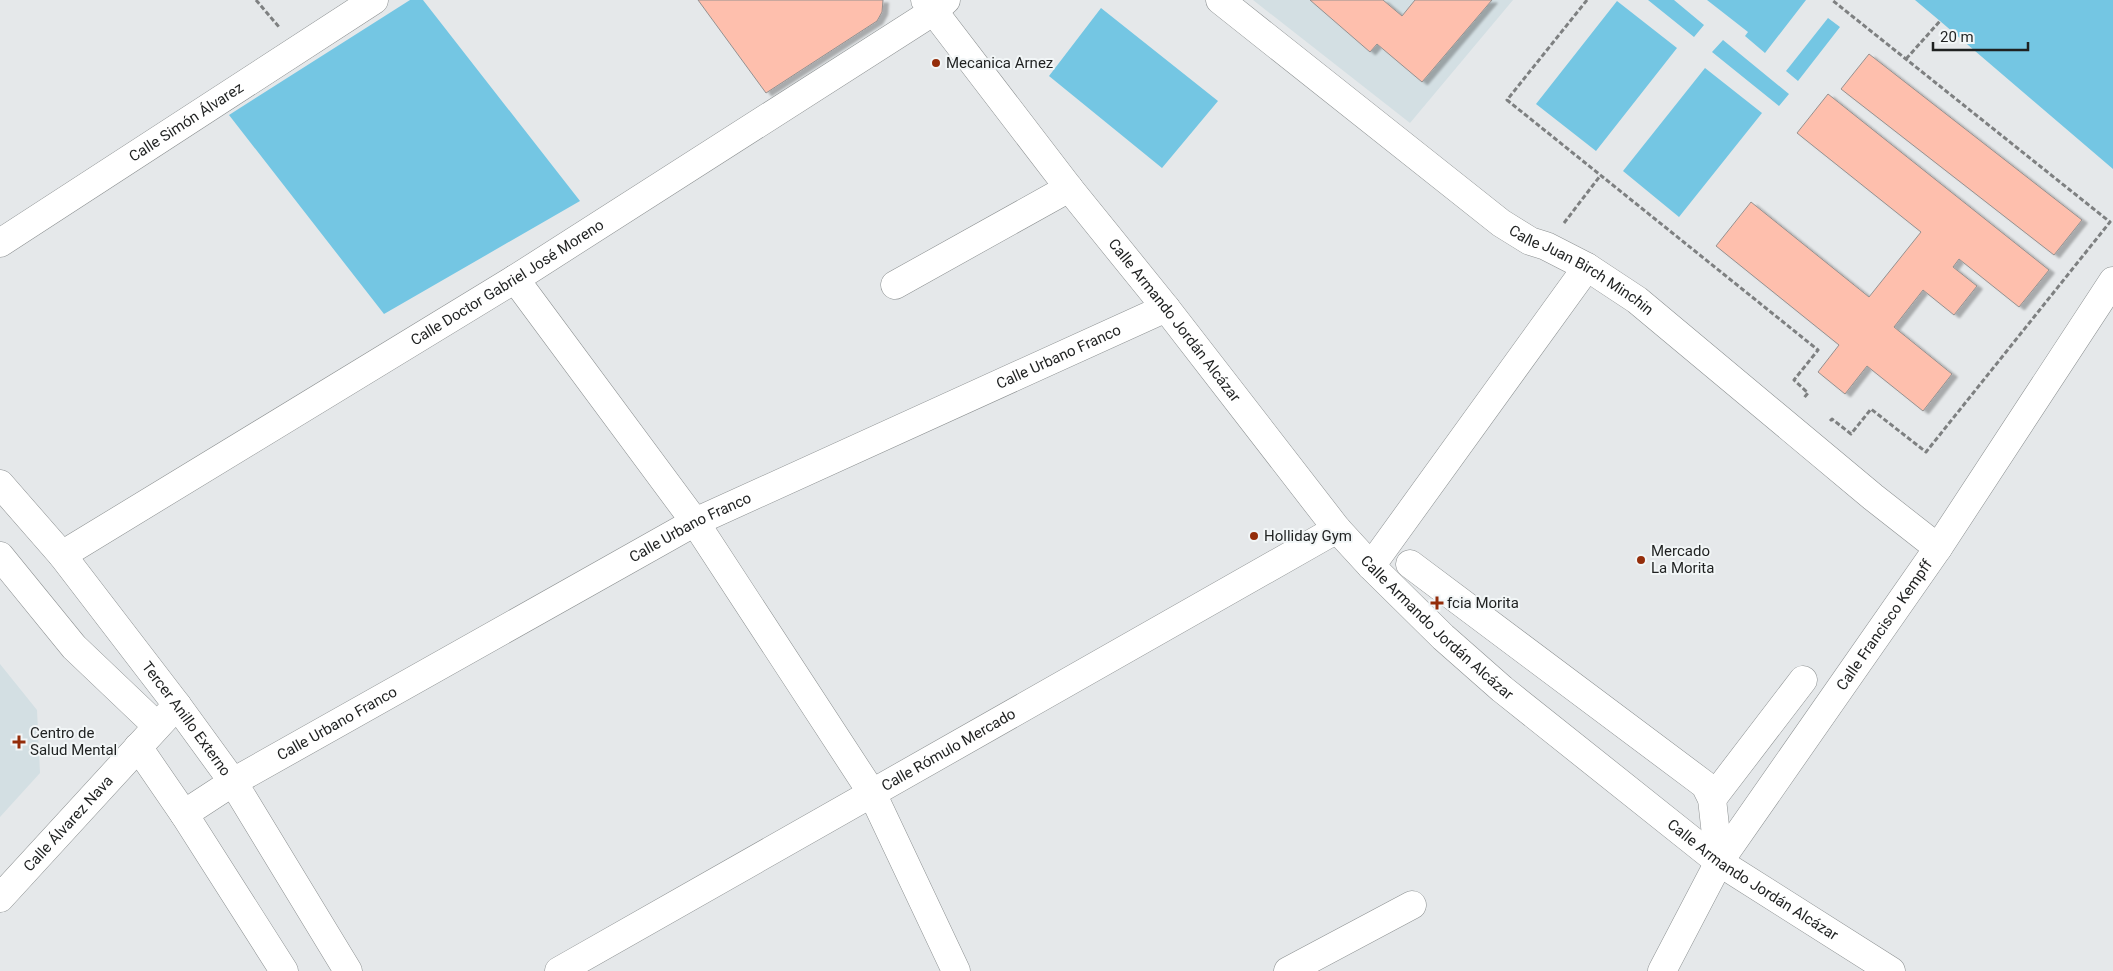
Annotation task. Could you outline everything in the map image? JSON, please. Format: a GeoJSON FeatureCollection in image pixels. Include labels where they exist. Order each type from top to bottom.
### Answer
{"type":"FeatureCollection","features":[{"type":"Feature","properties":{"kind":"street","name":"Calle Simón Álvarez"},"geometry":{"type":"LineString","coordinates":[[0,244],[374,0]]}},
{"type":"Feature","properties":{"kind":"street","name":"Calle Juan Birch Minchin"},"geometry":{"type":"LineString","coordinates":[[1220,0],[1501,223],[1530,241],[1546,246],[1586,267],[1637,300],[1873,497],[1938,548]]}},
{"type":"Feature","properties":{"kind":"street","name":"Calle Armando Jordán Alcázar"},"geometry":{"type":"LineString","coordinates":[[935,4],[1069,188],[1166,308],[1337,529],[1371,566],[1443,637],[1502,689],[1718,862],[1891,971]]}},
{"type":"Feature","properties":{"kind":"street","name":"Calle Doctor Gabriel José Moreno"},"geometry":{"type":"LineString","coordinates":[[62,554],[515,279],[935,4]]}},
{"type":"Feature","properties":{"kind":"street"},"geometry":{"type":"LineString","coordinates":[[895,285],[1069,188]]}},
{"type":"Feature","properties":{"kind":"street"},"geometry":{"type":"LineString","coordinates":[[1371,566],[1586,267]]}},
{"type":"Feature","properties":{"kind":"street"},"geometry":{"type":"LineString","coordinates":[[515,279],[695,522],[872,793],[956,971]]}},
{"type":"Feature","properties":{"kind":"street","name":"Calle Francisco Kempff"},"geometry":{"type":"LineString","coordinates":[[1662,971],[1718,862],[1938,548],[2113,281]]}},
{"type":"Feature","properties":{"kind":"street","name":"Calle Urbano Franco"},"geometry":{"type":"LineString","coordinates":[[184,814],[233,782],[695,522],[1166,308]]}},
{"type":"Feature","properties":{"kind":"street","name":"Tercer Anillo Externo"},"geometry":{"type":"LineString","coordinates":[[0,484],[62,554],[177,704],[233,782],[348,971]]}},
{"type":"Feature","properties":{"kind":"street","name":"Calle Rómulo Mercado"},"geometry":{"type":"LineString","coordinates":[[559,971],[1337,529]]}},
{"type":"Feature","properties":{"kind":"street"},"geometry":{"type":"LineString","coordinates":[[0,556],[74,647],[157,726]]}},
{"type":"Feature","properties":{"kind":"street"},"geometry":{"type":"LineString","coordinates":[[1410,564],[1693,774],[1705,785],[1712,798],[1718,862]]}},
{"type":"Feature","properties":{"kind":"street"},"geometry":{"type":"LineString","coordinates":[[1712,798],[1803,680]]}},
{"type":"Feature","properties":{"kind":"street","name":"Calle Álvarez Nava"},"geometry":{"type":"LineString","coordinates":[[0,898],[177,704]]}},
{"type":"Feature","properties":{"kind":"street"},"geometry":{"type":"LineString","coordinates":[[138,747],[184,814],[284,971]]}},
{"type":"Feature","properties":{"kind":"street"},"geometry":{"type":"LineString","coordinates":[[1288,971],[1412,905]]}},
{"type":"Feature","properties":{"kind":"path"},"geometry":{"type":"LineString","coordinates":[[1587,0],[1507,100],[1818,350],[1794,380],[1808,393],[1801,402]]}},
{"type":"Feature","properties":{"kind":"path"},"geometry":{"type":"LineString","coordinates":[[1828,424],[1832,419],[1851,434],[1871,409],[1926,452],[2110,222],[1832,0]]}},
{"type":"Feature","properties":{"kind":"path"},"geometry":{"type":"LineString","coordinates":[[1906,59],[1940,21]]}},
{"type":"Feature","properties":{"kind":"path"},"geometry":{"type":"LineString","coordinates":[[1546,246],[1600,176]]}},
{"type":"Feature","properties":{"kind":"shaded area"},"geometry":{"type":"Polygon","coordinates":[[[410,0],[423,0],[580,201],[384,314],[229,115],[410,0]]]}},
{"type":"Feature","properties":{"kind":"shaded area"},"geometry":{"type":"Polygon","coordinates":[[[1253,0],[1513,0],[1410,123],[1253,0]]]}},
{"type":"Feature","properties":{"kind":"shaded area"},"geometry":{"type":"Polygon","coordinates":[[[1648,0],[1674,0],[1704,25],[1694,37],[1648,0]]]}},
{"type":"Feature","properties":{"kind":"shaded area"},"geometry":{"type":"Polygon","coordinates":[[[1707,0],[1806,0],[1765,53],[1745,36],[1748,32],[1707,0]]]}},
{"type":"Feature","properties":{"kind":"shaded area"},"geometry":{"type":"Polygon","coordinates":[[[1915,0],[2113,0],[2113,169],[1940,21],[1915,0]]]}},
{"type":"Feature","properties":{"kind":"shaded area"},"geometry":{"type":"Polygon","coordinates":[[[1617,1],[1677,48],[1596,151],[1536,104],[1617,1]]]}},
{"type":"Feature","properties":{"kind":"shaded area"},"geometry":{"type":"Polygon","coordinates":[[[1101,8],[1218,101],[1162,168],[1049,76],[1101,8]]]}},
{"type":"Feature","properties":{"kind":"shaded area"},"geometry":{"type":"Polygon","coordinates":[[[1828,18],[1840,27],[1798,81],[1786,71],[1828,18]]]}},
{"type":"Feature","properties":{"kind":"shaded area"},"geometry":{"type":"Polygon","coordinates":[[[1723,40],[1789,94],[1779,106],[1712,52],[1723,40]]]}},
{"type":"Feature","properties":{"kind":"shaded area"},"geometry":{"type":"Polygon","coordinates":[[[1705,68],[1762,113],[1679,217],[1623,171],[1705,68]]]}},
{"type":"Feature","properties":{"kind":"shaded area","name":"Centro de Salud Mental"},"geometry":{"type":"Polygon","coordinates":[[[0,664],[37,710],[40,773],[0,817],[0,664]]]}},
{"type":"Feature","properties":{"kind":"building"},"geometry":{"type":"Polygon","coordinates":[[[698,0],[883,0],[882,12],[877,21],[766,93],[698,0]]]}},
{"type":"Feature","properties":{"kind":"building"},"geometry":{"type":"Polygon","coordinates":[[[1310,0],[1383,0],[1402,16],[1415,0],[1492,0],[1422,82],[1377,44],[1370,52],[1310,0]]]}},
{"type":"Feature","properties":{"kind":"building"},"geometry":{"type":"Polygon","coordinates":[[[1869,54],[2082,220],[2054,255],[1841,89],[1869,54]]]}},
{"type":"Feature","properties":{"kind":"building"},"geometry":{"type":"Polygon","coordinates":[[[1828,94],[2049,270],[2019,307],[1959,259],[1953,267],[1977,286],[1954,315],[1923,290],[1894,327],[1952,374],[1923,411],[1867,366],[1845,394],[1818,372],[1839,345],[1716,246],[1751,202],[1869,297],[1921,232],[1797,133],[1828,94]]]}},
{"type":"Feature","properties":{"kind":"place","name":"Mecanica Arnez"},"geometry":{"type":"Point","coordinates":[936,63]}},
{"type":"Feature","properties":{"kind":"place","name":"Holliday Gym"},"geometry":{"type":"Point","coordinates":[1254,536]}},
{"type":"Feature","properties":{"kind":"place","name":"Mercado La Morita"},"geometry":{"type":"Point","coordinates":[1641,560]}},
{"type":"Feature","properties":{"kind":"place","name":"fcia Morita"},"geometry":{"type":"Point","coordinates":[1437,603]}},
{"type":"Feature","properties":{"kind":"place","name":"Centro de Salud Mental"},"geometry":{"type":"Point","coordinates":[19,742]}}]}
